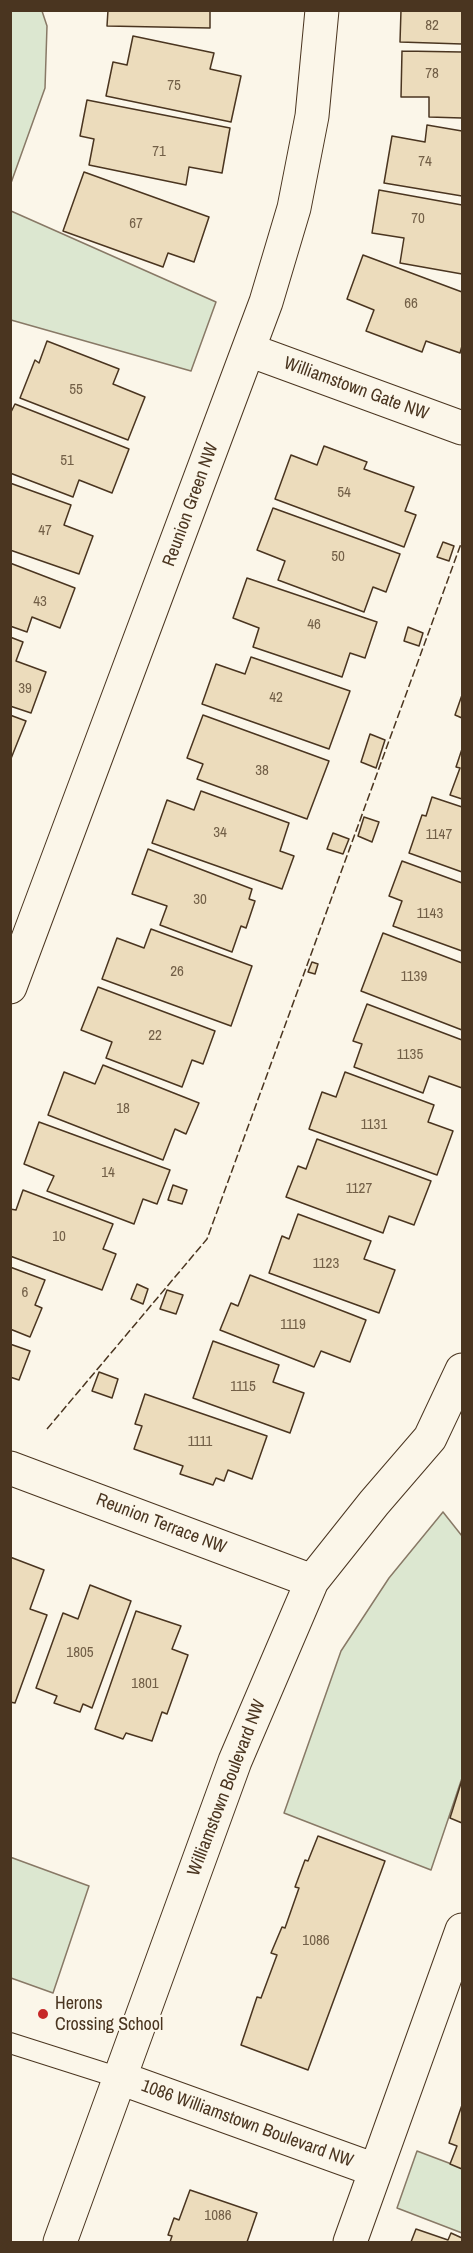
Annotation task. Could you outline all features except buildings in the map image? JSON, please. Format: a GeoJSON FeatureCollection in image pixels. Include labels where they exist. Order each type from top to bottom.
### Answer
{"type":"FeatureCollection","features":[{"type":"Feature","properties":{"kind":"street","name":"Reunion Green NW"},"geometry":{"type":"LineString","coordinates":[[10,987],[267,302],[294,208],[312,116],[322,10]]}},
{"type":"Feature","properties":{"kind":"street","name":"Williamstown Gate NW"},"geometry":{"type":"LineString","coordinates":[[249,350],[462,428]]}},
{"type":"Feature","properties":{"kind":"street","name":"Williamstown Boulevard NW"},"geometry":{"type":"LineString","coordinates":[[60,2242],[235,1761],[312,1581],[374,1503],[430,1438],[462,1370]]}},
{"type":"Feature","properties":{"kind":"street","name":"Reunion Terrace NW"},"geometry":{"type":"LineString","coordinates":[[10,1468],[312,1581]]}},
{"type":"Feature","properties":{"kind":"street","name":"1086 Williamstown Boulevard NW"},"geometry":{"type":"LineString","coordinates":[[350,2242],[462,1930]]}},
{"type":"Feature","properties":{"kind":"street","name":"1086 Williamstown Boulevard NW"},"geometry":{"type":"LineString","coordinates":[[120,2078],[375,2170]]}},
{"type":"Feature","properties":{"kind":"lane"},"geometry":{"type":"LineString","coordinates":[[10,2043],[120,2078]]}},
{"type":"Feature","properties":{"kind":"green space"},"geometry":{"type":"Polygon","coordinates":[[[11,10],[42,11],[47,26],[45,88],[11,183],[11,10]]]}},
{"type":"Feature","properties":{"kind":"green space"},"geometry":{"type":"Polygon","coordinates":[[[11,211],[216,302],[191,371],[11,320],[11,211]]]}},
{"type":"Feature","properties":{"kind":"green space"},"geometry":{"type":"Polygon","coordinates":[[[443,1512],[462,1536],[462,1778],[431,1870],[284,1813],[341,1651],[389,1578],[443,1512]]]}},
{"type":"Feature","properties":{"kind":"green space"},"geometry":{"type":"Polygon","coordinates":[[[10,1857],[89,1886],[53,1993],[11,1978],[10,1857]]]}},
{"type":"Feature","properties":{"kind":"green space"},"geometry":{"type":"Polygon","coordinates":[[[417,2151],[462,2168],[462,2233],[397,2208],[417,2151]]]}},
{"type":"Feature","properties":{"kind":"fence"},"geometry":{"type":"LineString","coordinates":[[47,1429],[207,1239],[462,541]]}},
{"type":"Feature","properties":{"kind":"place","name":"Herons Crossing School"},"geometry":{"type":"Point","coordinates":[43,2014]}}]}
